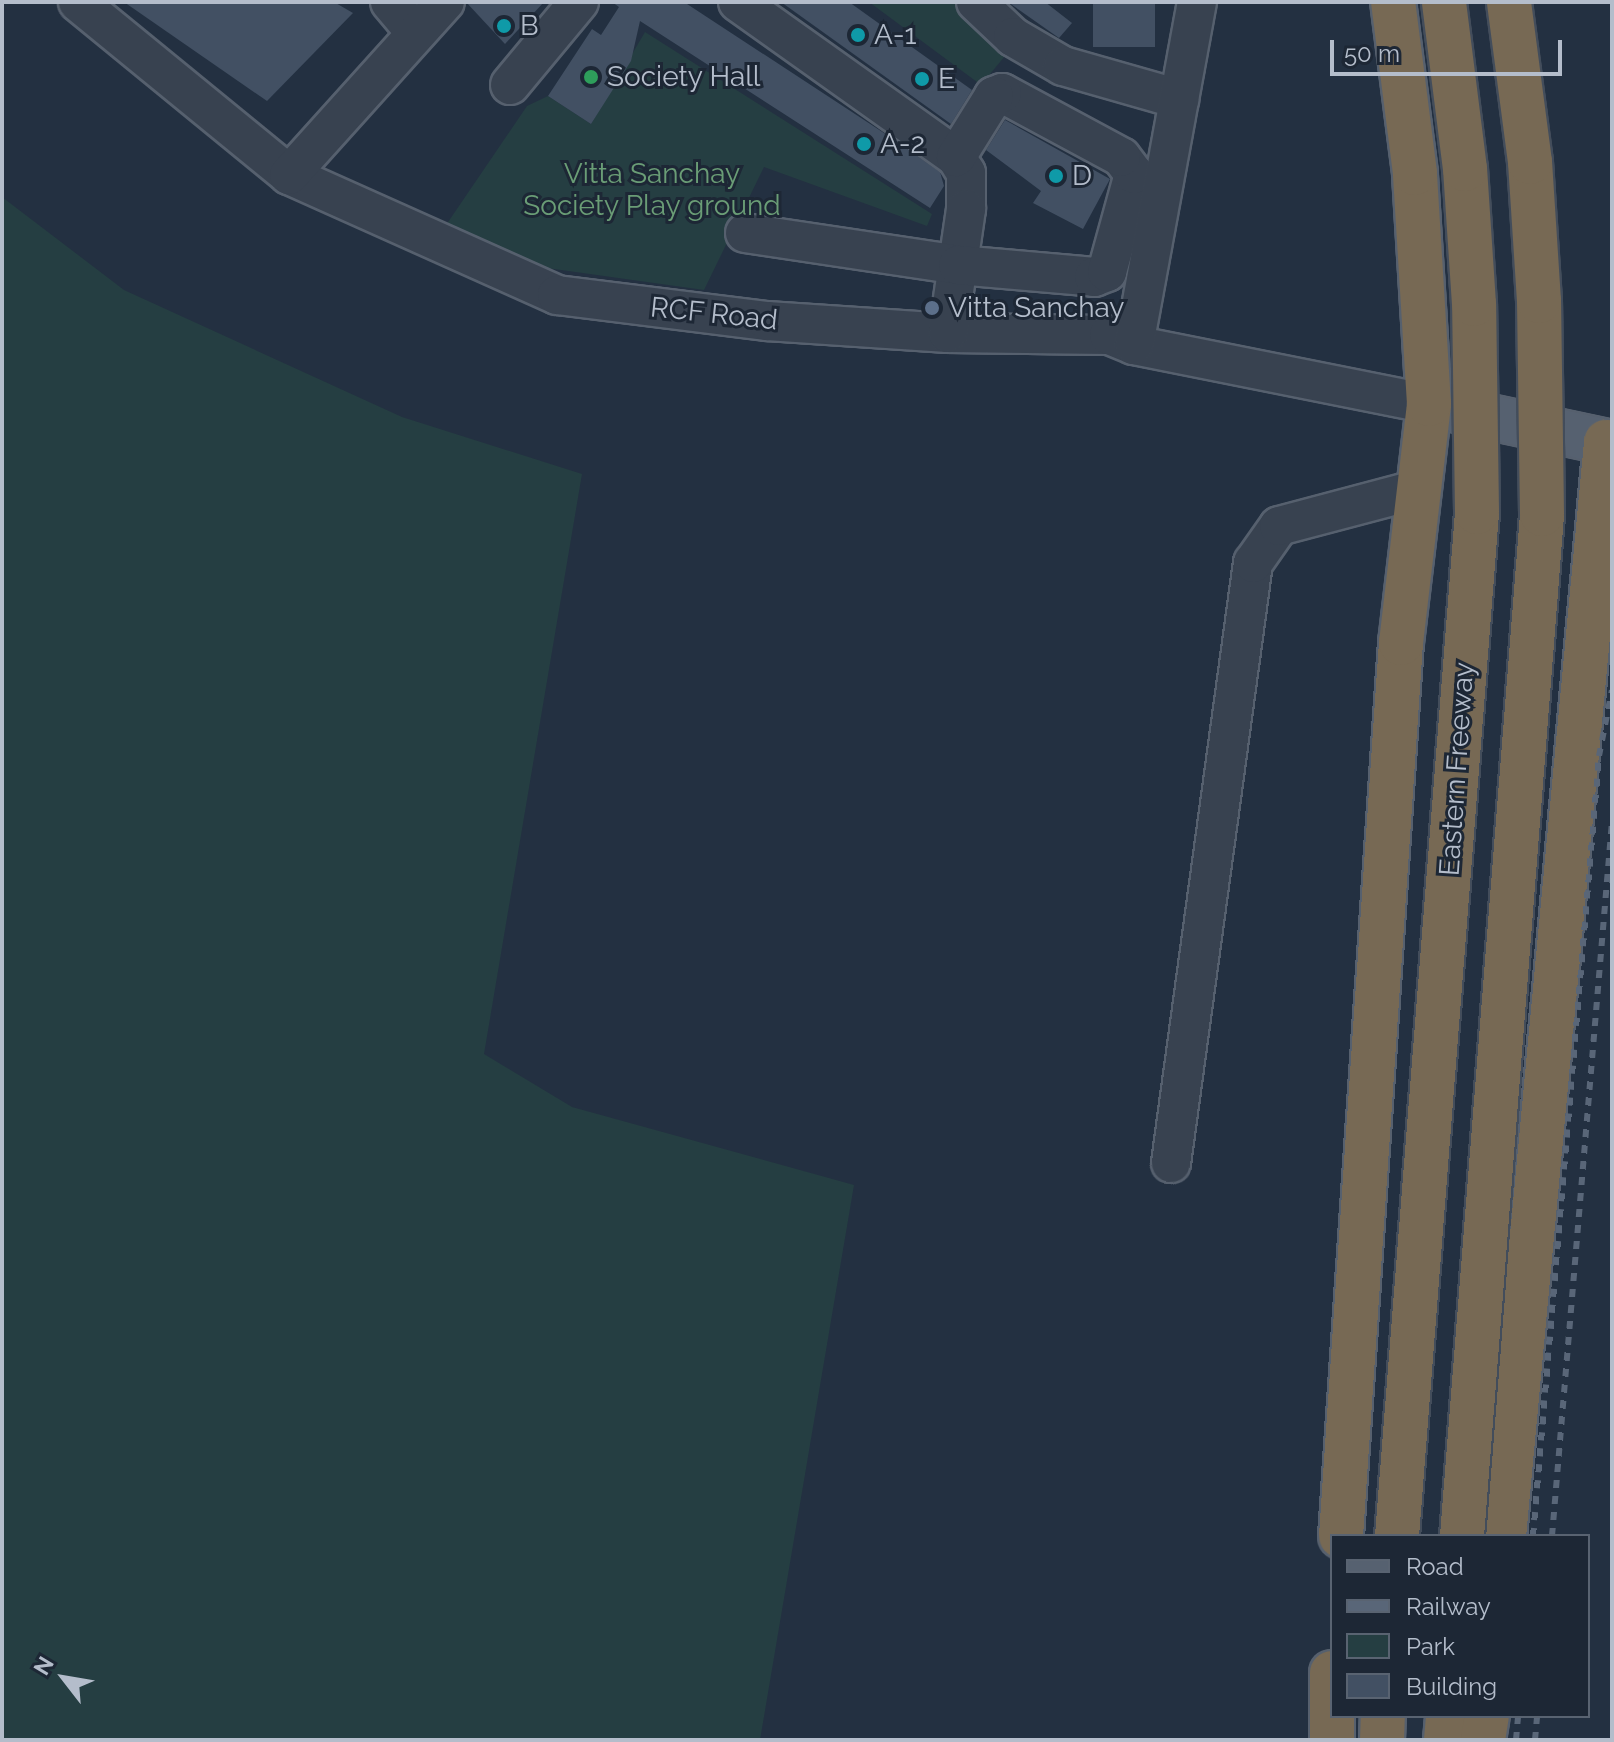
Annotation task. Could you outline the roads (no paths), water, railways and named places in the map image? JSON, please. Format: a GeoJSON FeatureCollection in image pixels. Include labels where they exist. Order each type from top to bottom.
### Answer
{"type":"FeatureCollection","features":[{"type":"Feature","properties":{"kind":"highway"},"geometry":{"type":"LineString","coordinates":[[1341,1534],[1401,643],[1429,404],[1415,173],[1393,2]]}},
{"type":"Feature","properties":{"kind":"highway","name":"Eastern Freeway"},"geometry":{"type":"LineString","coordinates":[[1397,1534],[1477,512],[1474,304],[1465,169],[1444,2]]}},
{"type":"Feature","properties":{"kind":"highway"},"geometry":{"type":"LineString","coordinates":[[1462,1534],[1542,514],[1539,301],[1530,162],[1509,2]]}},
{"type":"Feature","properties":{"kind":"highway"},"geometry":{"type":"LineString","coordinates":[[1504,1534],[1609,443]]}},
{"type":"Feature","properties":{"kind":"highway"},"geometry":{"type":"LineString","coordinates":[[1332,1718],[1332,1740]]}},
{"type":"Feature","properties":{"kind":"highway"},"geometry":{"type":"LineString","coordinates":[[1382,1740],[1383,1718]]}},
{"type":"Feature","properties":{"kind":"highway"},"geometry":{"type":"LineString","coordinates":[[1446,1740],[1448,1718]]}},
{"type":"Feature","properties":{"kind":"highway"},"geometry":{"type":"LineString","coordinates":[[1483,1740],[1487,1718]]}},
{"type":"Feature","properties":{"kind":"main road"},"geometry":{"type":"LineString","coordinates":[[1429,404],[1609,443]]}},
{"type":"Feature","properties":{"kind":"street","name":"RCF Road"},"geometry":{"type":"LineString","coordinates":[[78,2],[289,175],[557,295],[767,321],[948,333],[1105,334],[1134,345],[1429,404]]}},
{"type":"Feature","properties":{"kind":"street"},"geometry":{"type":"LineString","coordinates":[[390,2],[416,33]]}},
{"type":"Feature","properties":{"kind":"street"},"geometry":{"type":"LineString","coordinates":[[289,175],[445,2]]}},
{"type":"Feature","properties":{"kind":"street"},"geometry":{"type":"LineString","coordinates":[[510,85],[579,2]]}},
{"type":"Feature","properties":{"kind":"street"},"geometry":{"type":"LineString","coordinates":[[738,2],[956,157],[966,173],[967,190],[948,333]]}},
{"type":"Feature","properties":{"kind":"street"},"geometry":{"type":"LineString","coordinates":[[976,2],[1013,37],[1063,66],[1179,99]]}},
{"type":"Feature","properties":{"kind":"street"},"geometry":{"type":"LineString","coordinates":[[1134,345],[1197,2]]}},
{"type":"Feature","properties":{"kind":"street"},"geometry":{"type":"LineString","coordinates":[[745,233],[958,265],[1094,277],[1111,264],[1134,174],[1129,164],[1002,93],[994,96],[956,157]]}},
{"type":"Feature","properties":{"kind":"street"},"geometry":{"type":"LineString","coordinates":[[1171,1163],[1253,563],[1279,526],[1419,489]]}},
{"type":"Feature","properties":{"kind":"railway"},"geometry":{"type":"LineString","coordinates":[[1533,1534],[1599,756],[1612,690]]}},
{"type":"Feature","properties":{"kind":"railway"},"geometry":{"type":"LineString","coordinates":[[1552,1534],[1612,821]]}},
{"type":"Feature","properties":{"kind":"railway"},"geometry":{"type":"LineString","coordinates":[[1516,1740],[1518,1718]]}},
{"type":"Feature","properties":{"kind":"railway"},"geometry":{"type":"LineString","coordinates":[[1535,1740],[1537,1718]]}},
{"type":"Feature","properties":{"kind":"place","name":"B"},"geometry":{"type":"Point","coordinates":[504,26]}},
{"type":"Feature","properties":{"kind":"place","name":"A-1"},"geometry":{"type":"Point","coordinates":[858,35]}},
{"type":"Feature","properties":{"kind":"place","name":"Society Hall"},"geometry":{"type":"Point","coordinates":[591,77]}},
{"type":"Feature","properties":{"kind":"place","name":"E"},"geometry":{"type":"Point","coordinates":[922,79]}},
{"type":"Feature","properties":{"kind":"place","name":"A-2"},"geometry":{"type":"Point","coordinates":[864,144]}},
{"type":"Feature","properties":{"kind":"place","name":"D"},"geometry":{"type":"Point","coordinates":[1056,176]}},
{"type":"Feature","properties":{"kind":"place","name":"Vitta Sanchay"},"geometry":{"type":"Point","coordinates":[932,308]}},
{"type":"Feature","properties":{"kind":"park label","name":"Vitta Sanchay Society Play ground"},"geometry":{"type":"Point","coordinates":[652,190]}}]}
